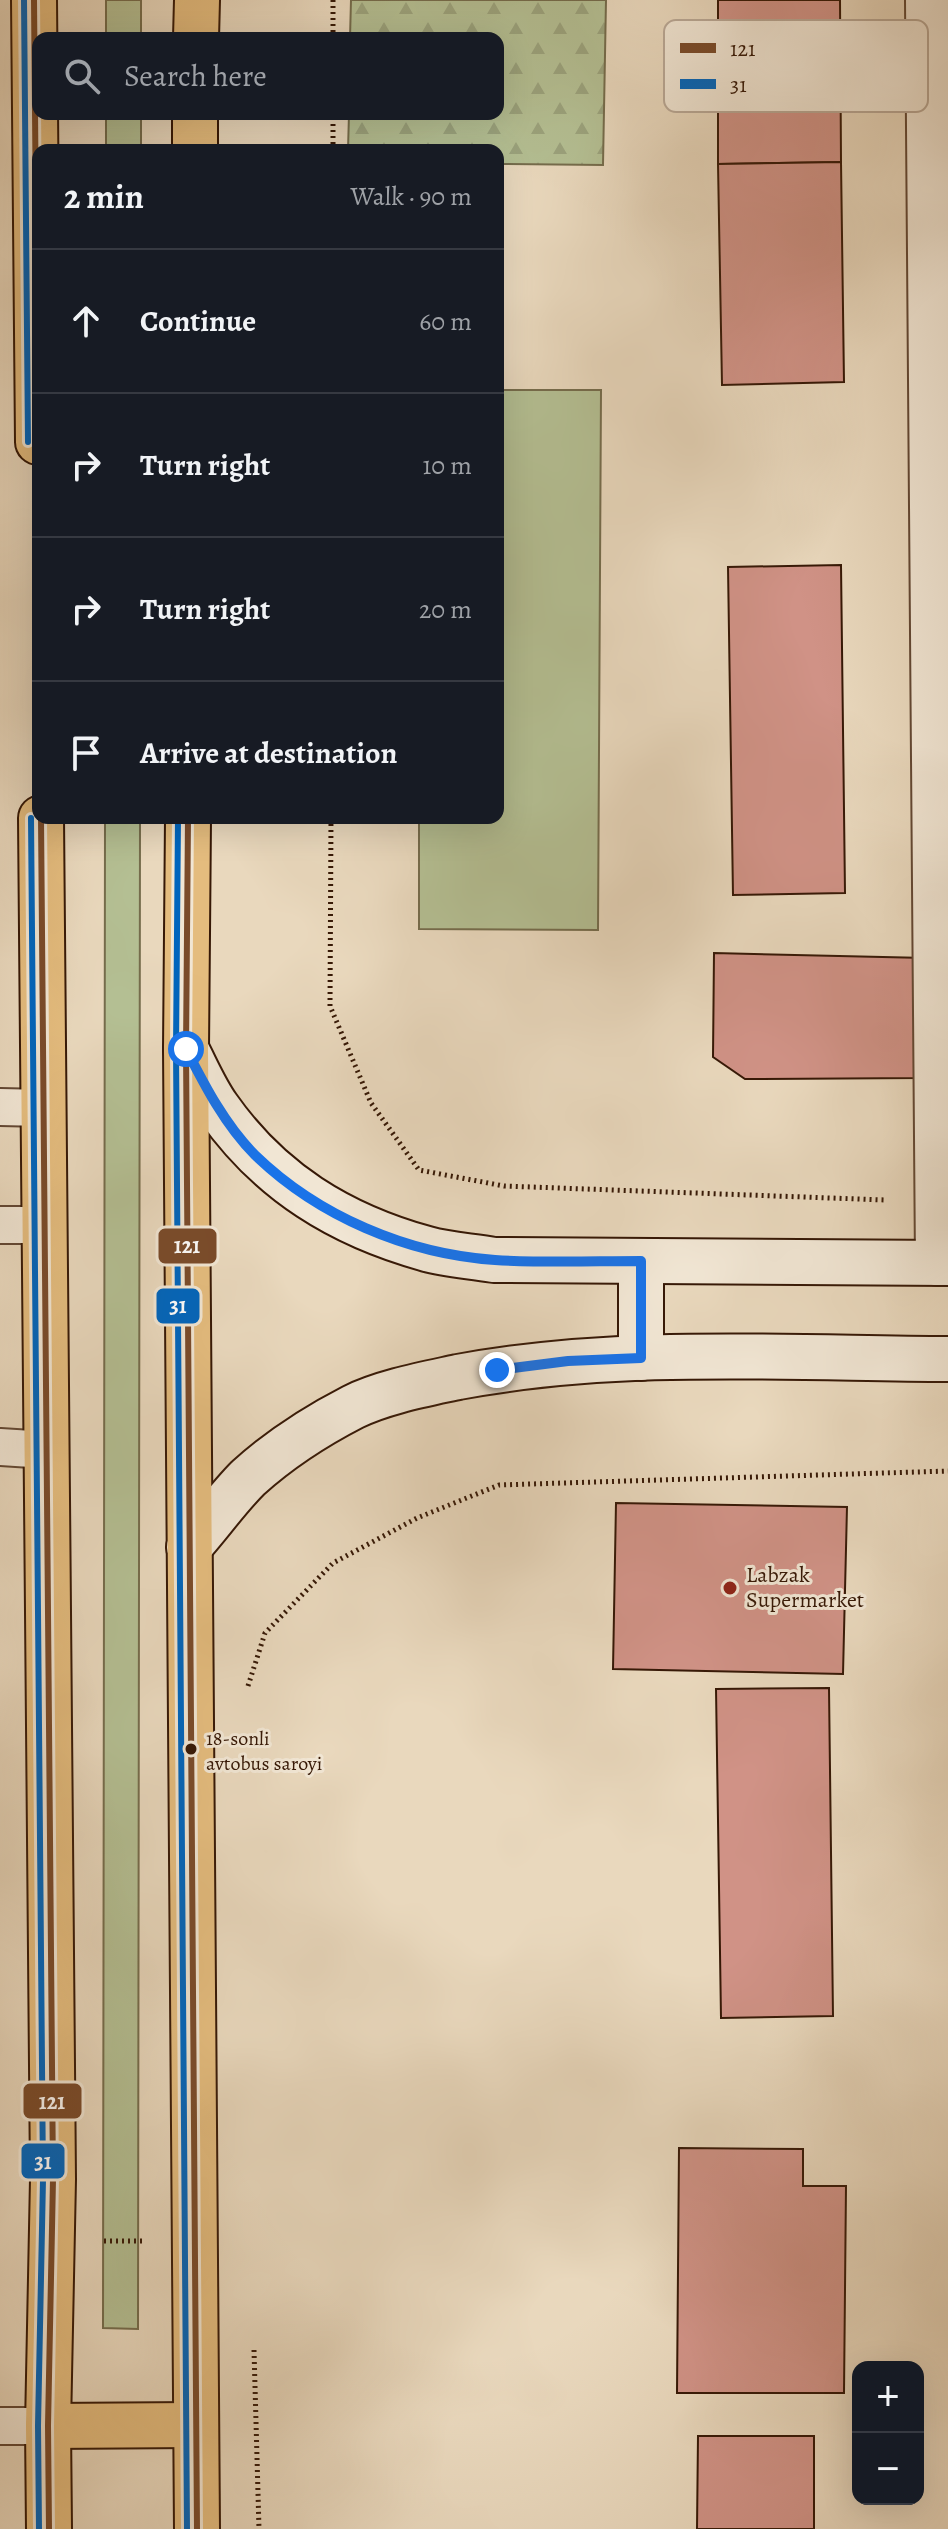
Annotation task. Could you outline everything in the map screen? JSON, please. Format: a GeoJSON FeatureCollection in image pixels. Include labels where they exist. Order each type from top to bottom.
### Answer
{"type":"FeatureCollection","features":[{"type":"Feature","properties":{"kind":"highway"},"geometry":{"type":"LineString","coordinates":[[34,0],[34,32]]}},
{"type":"Feature","properties":{"kind":"highway"},"geometry":{"type":"LineString","coordinates":[[196,32],[197,0]]}},
{"type":"Feature","properties":{"kind":"highway"},"geometry":{"type":"LineString","coordinates":[[35,120],[35,144]]}},
{"type":"Feature","properties":{"kind":"highway"},"geometry":{"type":"LineString","coordinates":[[195,120],[195,144]]}},
{"type":"Feature","properties":{"kind":"highway"},"geometry":{"type":"LineString","coordinates":[[41,824],[52,2242],[49,2529]]}},
{"type":"Feature","properties":{"kind":"highway"},"geometry":{"type":"LineString","coordinates":[[188,824],[186,1049],[197,2529]]}},
{"type":"Feature","properties":{"kind":"highway"},"geometry":{"type":"LineString","coordinates":[[48,2426],[195,2425]]}},
{"type":"Feature","properties":{"kind":"main road"},"geometry":{"type":"LineString","coordinates":[[186,1049],[216,1106],[254,1154],[333,1214],[429,1250],[494,1260],[943,1263],[938,1202],[928,0]]}},
{"type":"Feature","properties":{"kind":"main road"},"geometry":{"type":"LineString","coordinates":[[641,1261],[641,1358]]}},
{"type":"Feature","properties":{"kind":"main road"},"geometry":{"type":"LineString","coordinates":[[189,1547],[248,1479],[298,1439],[356,1405],[425,1384],[568,1361],[641,1358],[948,1359]]}},
{"type":"Feature","properties":{"kind":"lane"},"geometry":{"type":"LineString","coordinates":[[0,1107],[44,1108]]}},
{"type":"Feature","properties":{"kind":"lane"},"geometry":{"type":"LineString","coordinates":[[0,1225],[45,1225]]}},
{"type":"Feature","properties":{"kind":"lane"},"geometry":{"type":"LineString","coordinates":[[0,1447],[47,1450]]}},
{"type":"Feature","properties":{"kind":"lane"},"geometry":{"type":"LineString","coordinates":[[0,2426],[48,2426]]}},
{"type":"Feature","properties":{"kind":"path"},"geometry":{"type":"LineString","coordinates":[[333,0],[333,32]]}},
{"type":"Feature","properties":{"kind":"path"},"geometry":{"type":"LineString","coordinates":[[333,120],[333,144]]}},
{"type":"Feature","properties":{"kind":"path"},"geometry":{"type":"LineString","coordinates":[[331,824],[330,1006],[371,1103],[419,1170],[504,1186],[938,1202]]}},
{"type":"Feature","properties":{"kind":"path"},"geometry":{"type":"LineString","coordinates":[[247,1688],[265,1633],[333,1563],[417,1518],[499,1485],[948,1471]]}},
{"type":"Feature","properties":{"kind":"path"},"geometry":{"type":"LineString","coordinates":[[52,2242],[195,2241]]}},
{"type":"Feature","properties":{"kind":"green space"},"geometry":{"type":"Polygon","coordinates":[[[106,0],[141,0],[141,32],[106,32],[106,0]]]}},
{"type":"Feature","properties":{"kind":"green space"},"geometry":{"type":"Polygon","coordinates":[[[351,0],[606,0],[603,165],[504,164],[504,144],[348,144],[349,120],[504,120],[504,32],[350,32],[351,0]]]}},
{"type":"Feature","properties":{"kind":"green space"},"geometry":{"type":"Polygon","coordinates":[[[106,120],[141,120],[141,144],[106,144],[106,120]]]}},
{"type":"Feature","properties":{"kind":"green space"},"geometry":{"type":"Polygon","coordinates":[[[504,390],[601,390],[598,930],[419,929],[419,824],[504,824],[504,390]]]}},
{"type":"Feature","properties":{"kind":"green space"},"geometry":{"type":"Polygon","coordinates":[[[105,824],[140,824],[138,2329],[103,2328],[105,824]]]}},
{"type":"Feature","properties":{"kind":"building"},"geometry":{"type":"Polygon","coordinates":[[[718,0],[840,0],[840,20],[718,20],[718,0]]]}},
{"type":"Feature","properties":{"kind":"building"},"geometry":{"type":"Polygon","coordinates":[[[718,112],[841,112],[841,162],[718,164],[718,112]]]}},
{"type":"Feature","properties":{"kind":"building"},"geometry":{"type":"Polygon","coordinates":[[[841,162],[844,382],[722,385],[718,164],[841,162]]]}},
{"type":"Feature","properties":{"kind":"building"},"geometry":{"type":"Polygon","coordinates":[[[841,565],[845,893],[733,895],[728,567],[841,565]]]}},
{"type":"Feature","properties":{"kind":"building"},"geometry":{"type":"Polygon","coordinates":[[[714,953],[926,958],[922,1078],[745,1079],[713,1057],[714,953]]]}},
{"type":"Feature","properties":{"kind":"building"},"geometry":{"type":"Polygon","coordinates":[[[616,1503],[847,1507],[843,1674],[613,1669],[616,1503]]]}},
{"type":"Feature","properties":{"kind":"building"},"geometry":{"type":"Polygon","coordinates":[[[829,1688],[833,2016],[721,2018],[716,1689],[829,1688]]]}},
{"type":"Feature","properties":{"kind":"building"},"geometry":{"type":"Polygon","coordinates":[[[679,2148],[803,2149],[803,2186],[846,2186],[844,2393],[677,2393],[679,2148]]]}},
{"type":"Feature","properties":{"kind":"building"},"geometry":{"type":"Polygon","coordinates":[[[698,2436],[814,2436],[814,2529],[697,2529],[698,2436]]]}},
{"type":"Feature","properties":{"kind":"transit line","name":"31"},"geometry":{"type":"LineString","coordinates":[[24,0],[28,442]]}},
{"type":"Feature","properties":{"kind":"transit line","name":"121"},"geometry":{"type":"LineString","coordinates":[[34,0],[34,32]]}},
{"type":"Feature","properties":{"kind":"transit line","name":"121"},"geometry":{"type":"LineString","coordinates":[[35,120],[35,144]]}},
{"type":"Feature","properties":{"kind":"transit line","name":"31"},"geometry":{"type":"LineString","coordinates":[[31,818],[43,2179],[39,2529]]}},
{"type":"Feature","properties":{"kind":"transit line","name":"121"},"geometry":{"type":"LineString","coordinates":[[41,824],[53,2179],[49,2529]]}},
{"type":"Feature","properties":{"kind":"transit line","name":"31"},"geometry":{"type":"LineString","coordinates":[[178,824],[176,1049],[187,2529]]}},
{"type":"Feature","properties":{"kind":"transit line","name":"121"},"geometry":{"type":"LineString","coordinates":[[188,824],[186,1049],[197,2529]]}},
{"type":"Feature","properties":{"kind":"place","name":"Labzak Supermarket"},"geometry":{"type":"Point","coordinates":[730,1588]}},
{"type":"Feature","properties":{"kind":"place","name":"18-sonli avtobus saroyi"},"geometry":{"type":"Point","coordinates":[191,1749]}},
{"type":"Feature","properties":{"kind":"route"},"geometry":{"type":"LineString","coordinates":[[186,1049],[216,1106],[254,1154],[333,1214],[429,1250],[494,1260],[641,1261],[641,1358],[568,1361],[497,1370]]}}]}
